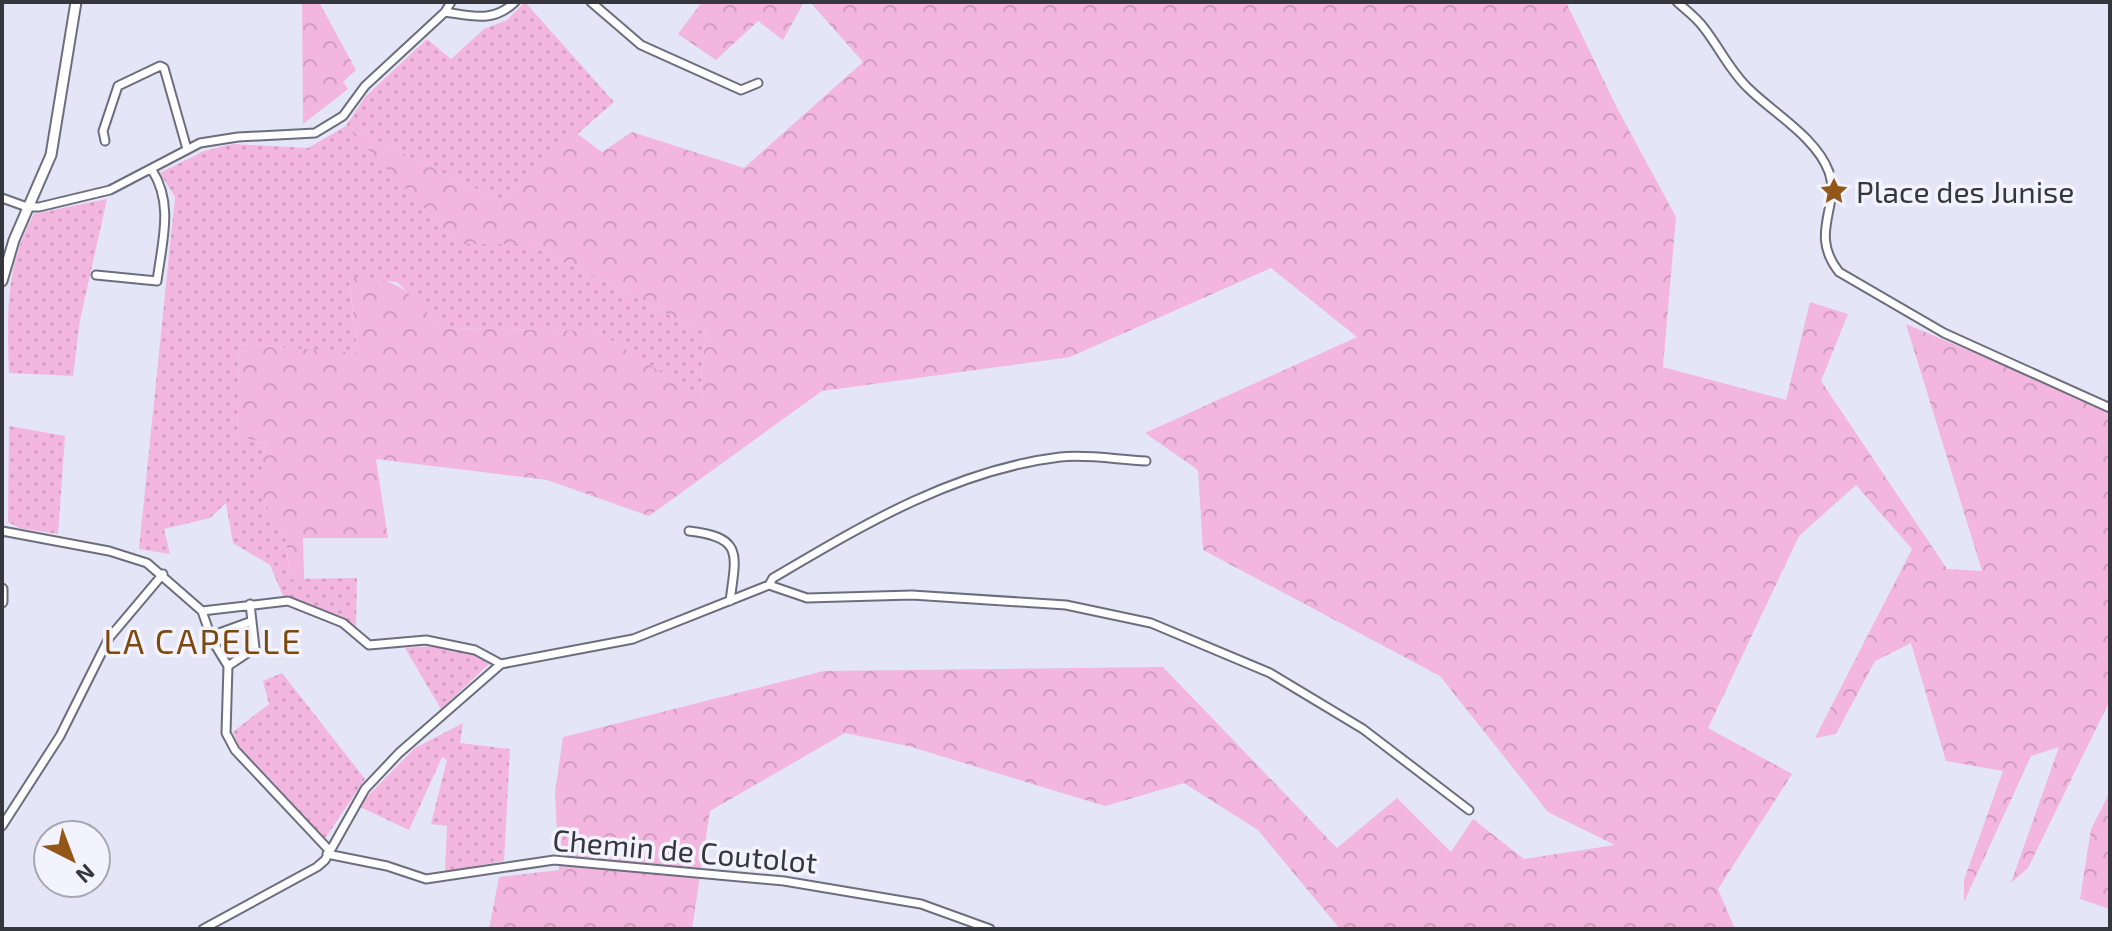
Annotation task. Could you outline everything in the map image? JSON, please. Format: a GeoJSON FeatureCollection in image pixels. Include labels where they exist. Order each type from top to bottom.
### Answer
{"type":"FeatureCollection","features":[{"type":"Feature","properties":{"kind":"street"},"geometry":{"type":"LineString","coordinates":[[2,281],[27,207],[51,155],[76,2]]}},
{"type":"Feature","properties":{"kind":"street"},"geometry":{"type":"LineString","coordinates":[[2,198],[27,207],[110,190],[187,149],[219,139],[315,133],[343,116],[365,86],[445,12],[451,2]]}},
{"type":"Feature","properties":{"kind":"street"},"geometry":{"type":"LineString","coordinates":[[445,12],[486,18],[501,15],[515,2]]}},
{"type":"Feature","properties":{"kind":"street"},"geometry":{"type":"LineString","coordinates":[[591,2],[641,45],[700,69],[729,87],[741,90],[758,83]]}},
{"type":"Feature","properties":{"kind":"street"},"geometry":{"type":"LineString","coordinates":[[1677,2],[1703,25],[1745,86],[1804,138],[1828,169],[1834,191],[1825,217],[1826,240],[1830,261],[1839,272],[1944,333],[2110,408]]}},
{"type":"Feature","properties":{"kind":"street"},"geometry":{"type":"LineString","coordinates":[[105,141],[103,131],[118,86],[160,66],[164,68],[187,149]]}},
{"type":"Feature","properties":{"kind":"street"},"geometry":{"type":"LineString","coordinates":[[96,275],[157,281],[166,204],[163,188],[152,170]]}},
{"type":"Feature","properties":{"kind":"street"},"geometry":{"type":"LineString","coordinates":[[203,929],[317,867],[365,789],[399,753],[501,664],[633,639],[730,601],[769,585],[773,578],[860,526],[912,501],[982,474],[1062,457],[1146,461]]}},
{"type":"Feature","properties":{"kind":"street"},"geometry":{"type":"LineString","coordinates":[[2,531],[109,551],[155,566],[202,611],[211,636],[228,666],[226,733],[235,750],[328,852]]}},
{"type":"Feature","properties":{"kind":"street"},"geometry":{"type":"LineString","coordinates":[[689,531],[709,533],[733,547],[736,554],[730,601]]}},
{"type":"Feature","properties":{"kind":"street"},"geometry":{"type":"LineString","coordinates":[[2,826],[60,736],[109,638],[163,574]]}},
{"type":"Feature","properties":{"kind":"street"},"geometry":{"type":"LineString","coordinates":[[769,585],[807,598],[912,595],[1066,605],[1151,623],[1270,673],[1373,736],[1469,810]]}},
{"type":"Feature","properties":{"kind":"street"},"geometry":{"type":"LineString","coordinates":[[2,589],[2,602]]}},
{"type":"Feature","properties":{"kind":"street"},"geometry":{"type":"LineString","coordinates":[[202,611],[288,601],[343,623],[369,645],[426,640],[475,650],[501,664]]}},
{"type":"Feature","properties":{"kind":"street"},"geometry":{"type":"LineString","coordinates":[[228,666],[255,648],[250,604]]}},
{"type":"Feature","properties":{"kind":"street"},"geometry":{"type":"LineString","coordinates":[[211,636],[252,621]]}},
{"type":"Feature","properties":{"kind":"street","name":"Chemin de Coutolot"},"geometry":{"type":"LineString","coordinates":[[328,852],[426,879],[554,860],[784,881],[921,904],[990,929]]}},
{"type":"Feature","properties":{"kind":"green space"},"geometry":{"type":"Polygon","coordinates":[[[302,2],[319,2],[356,70],[343,82],[348,89],[303,124],[302,2]]]}},
{"type":"Feature","properties":{"kind":"green space"},"geometry":{"type":"Polygon","coordinates":[[[525,2],[614,102],[501,201],[348,127],[458,244],[527,244],[706,333],[699,398],[597,331],[442,328],[397,282],[349,279],[358,354],[239,344],[237,435],[266,444],[258,489],[286,541],[290,579],[357,578],[356,626],[283,596],[270,565],[233,543],[226,503],[210,518],[164,529],[170,554],[139,549],[175,197],[160,173],[204,151],[233,144],[308,148],[346,126],[365,97],[427,39],[451,59],[484,29],[507,20],[525,2]]]}},
{"type":"Feature","properties":{"kind":"green space"},"geometry":{"type":"Polygon","coordinates":[[[702,2],[804,2],[783,40],[758,21],[716,60],[678,34],[702,2]]]}},
{"type":"Feature","properties":{"kind":"green space"},"geometry":{"type":"Polygon","coordinates":[[[810,2],[1566,2],[1617,108],[1676,217],[1663,367],[1786,400],[1810,302],[1848,314],[1821,381],[1947,569],[1982,571],[1906,324],[2110,410],[2110,700],[2028,868],[2011,883],[2059,747],[2031,756],[1964,902],[1964,880],[2003,771],[1946,761],[1911,643],[1875,661],[1836,734],[1815,738],[1912,549],[1856,485],[1799,536],[1708,728],[1792,774],[1718,889],[1735,929],[1340,929],[1258,830],[1184,783],[1105,806],[908,746],[845,733],[710,811],[692,929],[489,929],[499,877],[559,870],[555,793],[563,737],[824,671],[1163,667],[1337,848],[1397,798],[1451,852],[1473,819],[1524,859],[1615,845],[1548,812],[1440,676],[1203,550],[1198,470],[1145,433],[1357,337],[1271,268],[1070,357],[822,391],[649,516],[547,480],[376,459],[388,538],[303,538],[304,581],[290,579],[286,541],[257,489],[266,444],[237,435],[239,344],[358,353],[349,278],[367,278],[393,284],[411,296],[442,328],[597,331],[699,397],[706,333],[527,244],[458,244],[346,126],[501,201],[576,133],[602,152],[632,132],[744,168],[863,62],[810,2]]]}},
{"type":"Feature","properties":{"kind":"green space"},"geometry":{"type":"Polygon","coordinates":[[[107,199],[80,320],[73,376],[9,373],[10,291],[18,252],[34,214],[107,199]]]}},
{"type":"Feature","properties":{"kind":"green space"},"geometry":{"type":"Polygon","coordinates":[[[9,426],[65,436],[58,534],[19,528],[8,522],[9,426]]]}},
{"type":"Feature","properties":{"kind":"green space"},"geometry":{"type":"Polygon","coordinates":[[[432,646],[477,655],[489,664],[441,709],[405,648],[432,646]]]}},
{"type":"Feature","properties":{"kind":"green space"},"geometry":{"type":"Polygon","coordinates":[[[282,673],[365,779],[324,840],[240,749],[233,732],[269,704],[263,681],[282,673]]]}},
{"type":"Feature","properties":{"kind":"green space"},"geometry":{"type":"Polygon","coordinates":[[[463,723],[460,743],[510,749],[504,861],[445,872],[447,826],[431,824],[447,760],[442,757],[409,830],[358,806],[415,748],[463,723]]]}},
{"type":"Feature","properties":{"kind":"green space"},"geometry":{"type":"Polygon","coordinates":[[[2110,792],[2110,909],[2080,899],[2091,829],[2110,792]]]}},
{"type":"Feature","properties":{"kind":"place","name":"Place des Junise"},"geometry":{"type":"Point","coordinates":[1834,191]}},
{"type":"Feature","properties":{"kind":"district","name":"LA CAPELLE"},"geometry":{"type":"Point","coordinates":[203,640]}}]}
